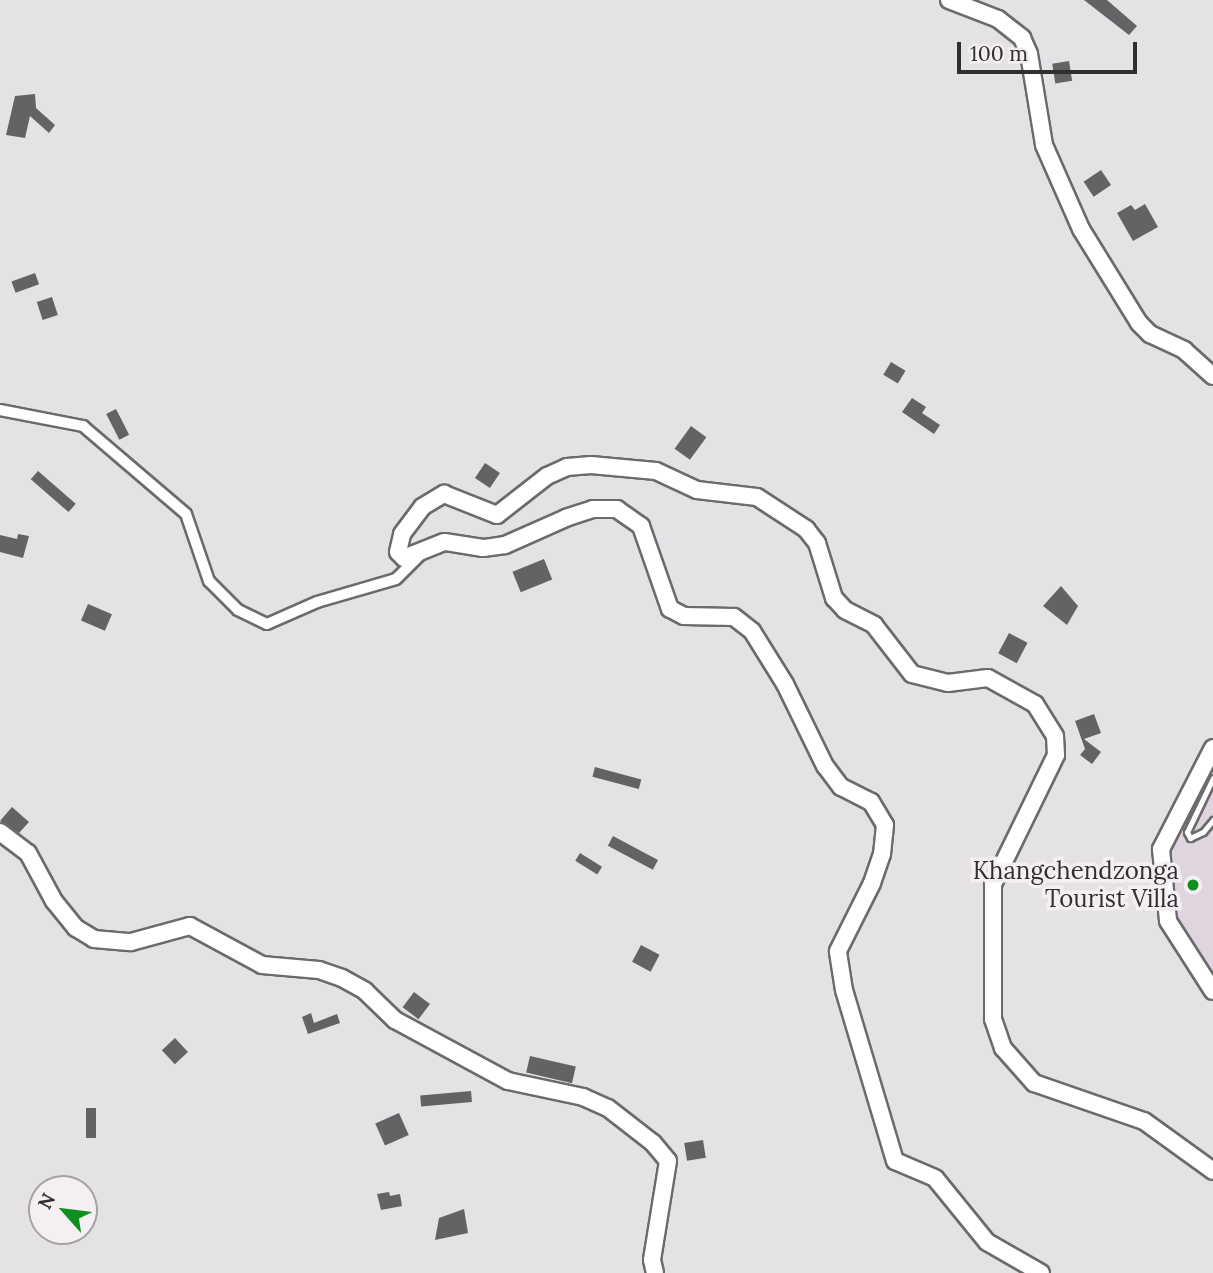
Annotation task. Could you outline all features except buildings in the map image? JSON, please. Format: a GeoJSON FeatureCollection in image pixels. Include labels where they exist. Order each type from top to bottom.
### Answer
{"type":"FeatureCollection","features":[{"type":"Feature","properties":{"kind":"street"},"geometry":{"type":"LineString","coordinates":[[949,0],[998,19],[1022,38],[1029,54],[1044,145],[1081,229],[1139,323],[1150,334],[1184,350],[1213,376]]}},
{"type":"Feature","properties":{"kind":"street"},"geometry":{"type":"LineString","coordinates":[[0,410],[83,426],[186,514],[209,581],[238,610],[267,624],[317,602],[396,579],[419,556],[444,542],[483,548],[505,545],[593,509],[617,509],[641,526],[670,609],[684,616],[734,617],[752,631],[785,684],[825,766],[841,787],[871,802],[885,825],[882,854],[872,883],[838,951],[844,990],[895,1160],[934,1178],[988,1242],[1041,1273]]}},
{"type":"Feature","properties":{"kind":"street"},"geometry":{"type":"LineString","coordinates":[[419,556],[404,558],[399,544],[409,522],[435,497],[444,494],[497,514],[547,476],[567,467],[629,466],[656,471],[697,490],[757,497],[806,529],[817,543],[834,598],[845,610],[874,625],[912,674],[948,683],[988,678],[1035,704],[1055,736],[1056,755],[1002,859],[993,884],[993,1019],[1003,1048],[1034,1083],[1144,1121],[1213,1171]]}},
{"type":"Feature","properties":{"kind":"street"},"geometry":{"type":"LineString","coordinates":[[1213,748],[1210,772],[1161,849],[1168,921],[1213,991]]}},
{"type":"Feature","properties":{"kind":"street"},"geometry":{"type":"LineString","coordinates":[[0,832],[28,853],[54,901],[76,928],[94,939],[131,942],[190,926],[262,965],[320,970],[342,978],[365,991],[395,1020],[508,1081],[583,1097],[608,1108],[653,1143],[668,1161],[652,1260],[655,1273]]}},
{"type":"Feature","properties":{"kind":"lane"},"geometry":{"type":"LineString","coordinates":[[1210,772],[1186,832],[1190,838],[1203,832],[1213,820]]}},
{"type":"Feature","properties":{"kind":"shaded area","name":"Khangchendzonga Tourist Villa"},"geometry":{"type":"Polygon","coordinates":[[[1213,764],[1213,971],[1177,916],[1170,855],[1213,764]]]}},
{"type":"Feature","properties":{"kind":"place","name":"Khangchendzonga Tourist Villa"},"geometry":{"type":"Point","coordinates":[1193,885]}}]}
